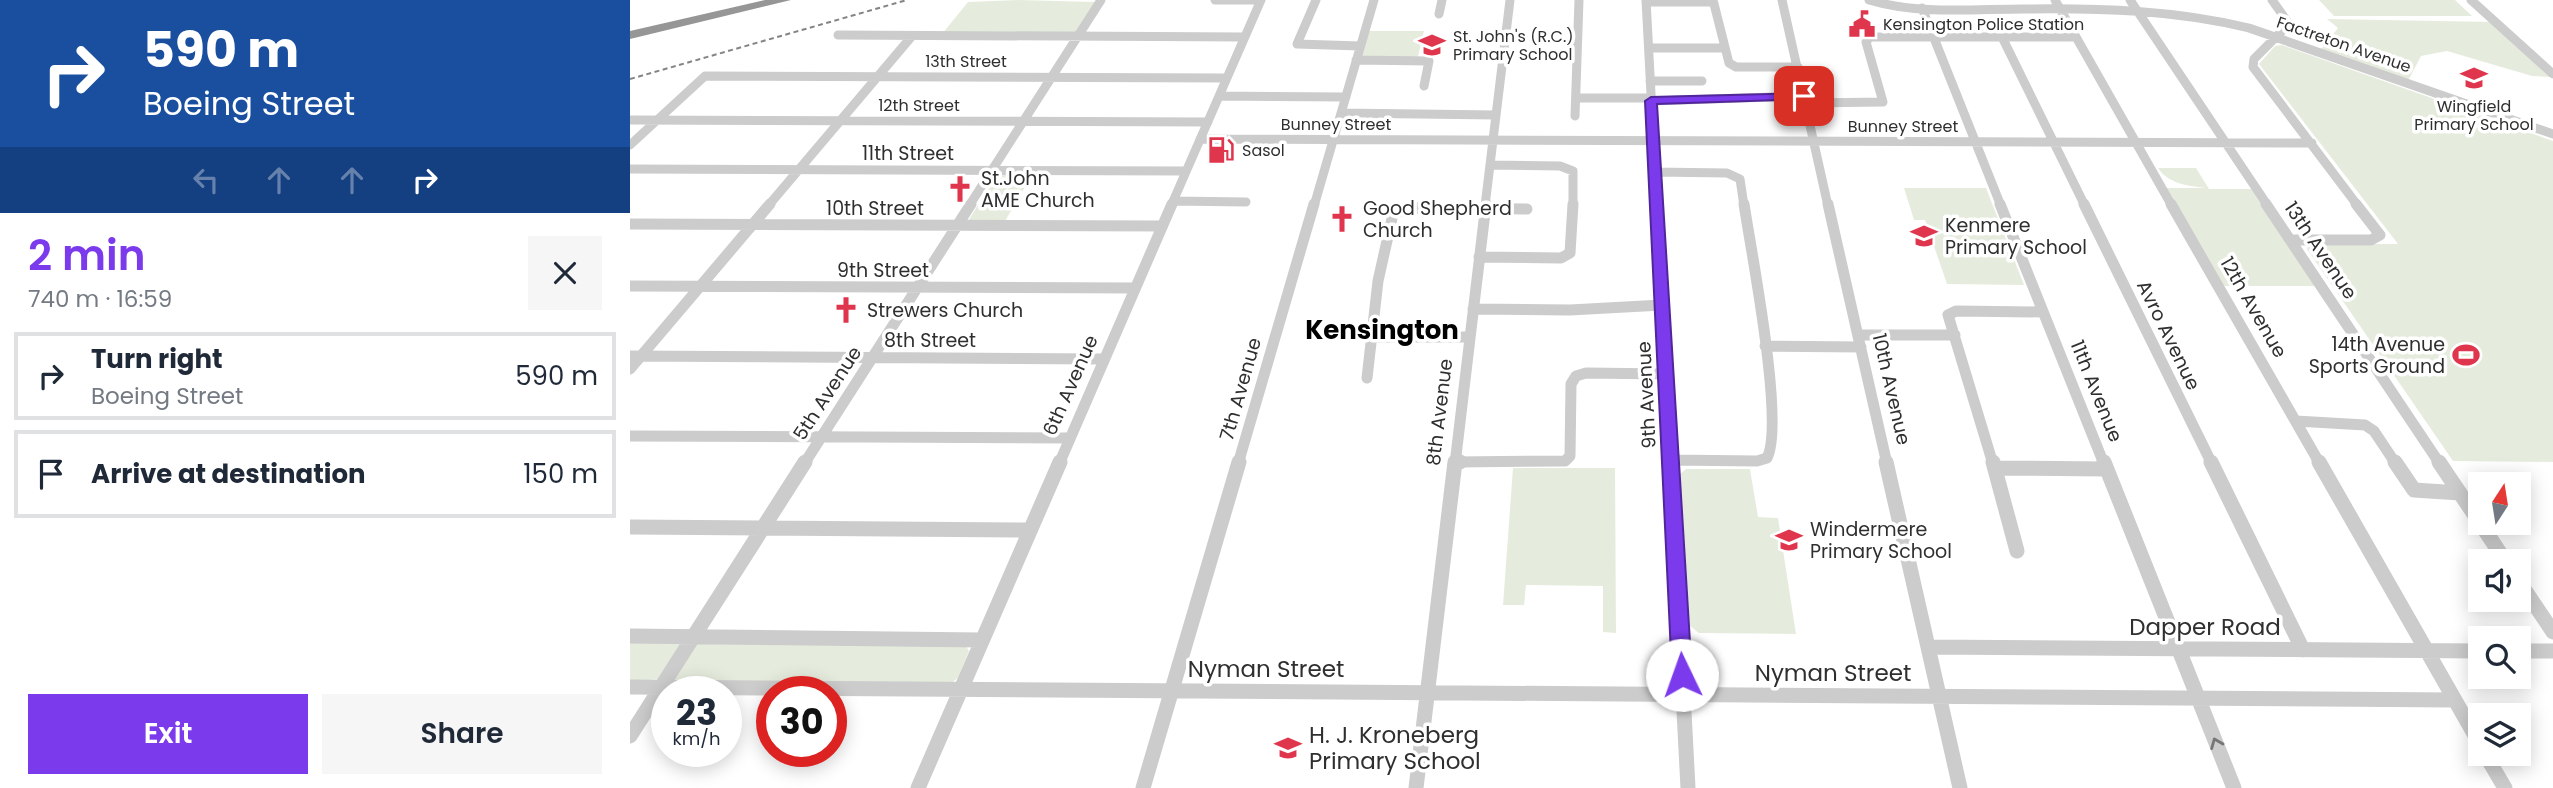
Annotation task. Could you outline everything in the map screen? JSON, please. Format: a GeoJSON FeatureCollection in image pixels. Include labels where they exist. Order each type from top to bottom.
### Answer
{"type":"FeatureCollection","features":[{"type":"Feature","properties":{"kind":"highway"},"geometry":{"type":"LineString","coordinates":[[630,25],[743,0]]}},
{"type":"Feature","properties":{"kind":"highway"},"geometry":{"type":"LineString","coordinates":[[630,35],[784,0]]}},
{"type":"Feature","properties":{"kind":"street","name":"5th Avenue"},"geometry":{"type":"LineString","coordinates":[[669,676],[1101,0]]}},
{"type":"Feature","properties":{"kind":"street"},"geometry":{"type":"LineString","coordinates":[[1215,0],[1261,0]]}},
{"type":"Feature","properties":{"kind":"street","name":"6th Avenue"},"geometry":{"type":"LineString","coordinates":[[918,788],[1261,0]]}},
{"type":"Feature","properties":{"kind":"street"},"geometry":{"type":"LineString","coordinates":[[1316,0],[1297,44],[1360,46]]}},
{"type":"Feature","properties":{"kind":"street","name":"7th Avenue"},"geometry":{"type":"LineString","coordinates":[[1143,788],[1374,0]]}},
{"type":"Feature","properties":{"kind":"street"},"geometry":{"type":"LineString","coordinates":[[1439,14],[1442,0]]}},
{"type":"Feature","properties":{"kind":"street","name":"8th Avenue"},"geometry":{"type":"LineString","coordinates":[[1416,788],[1510,0]]}},
{"type":"Feature","properties":{"kind":"street"},"geometry":{"type":"LineString","coordinates":[[1575,116],[1579,0]]}},
{"type":"Feature","properties":{"kind":"street","name":"10th Avenue"},"geometry":{"type":"LineString","coordinates":[[1782,0],[1961,788]]}},
{"type":"Feature","properties":{"kind":"street","name":"Factreton Avenue"},"geometry":{"type":"LineString","coordinates":[[1868,0],[1887,6],[1922,9],[1985,4],[2058,5],[2217,19],[2553,134]]}},
{"type":"Feature","properties":{"kind":"street","name":"13th Avenue"},"geometry":{"type":"LineString","coordinates":[[2130,0],[2468,506]]}},
{"type":"Feature","properties":{"kind":"street"},"geometry":{"type":"LineString","coordinates":[[2272,0],[2289,22],[2252,64],[2380,235],[2371,240],[2291,240]]}},
{"type":"Feature","properties":{"kind":"street"},"geometry":{"type":"LineString","coordinates":[[2471,0],[2553,74]]}},
{"type":"Feature","properties":{"kind":"street"},"geometry":{"type":"LineString","coordinates":[[1646,1],[1713,1],[1729,63],[1736,67],[1798,67]]}},
{"type":"Feature","properties":{"kind":"street","name":"9th Avenue"},"geometry":{"type":"LineString","coordinates":[[1646,1],[1688,788]]}},
{"type":"Feature","properties":{"kind":"street","name":"12th Avenue"},"geometry":{"type":"LineString","coordinates":[[2058,5],[2468,724]]}},
{"type":"Feature","properties":{"kind":"street","name":"11th Avenue"},"geometry":{"type":"LineString","coordinates":[[1922,9],[2234,788]]}},
{"type":"Feature","properties":{"kind":"street"},"geometry":{"type":"LineString","coordinates":[[838,36],[1245,37]]}},
{"type":"Feature","properties":{"kind":"street"},"geometry":{"type":"LineString","coordinates":[[630,369],[635,356],[700,286],[912,36]]}},
{"type":"Feature","properties":{"kind":"street","name":"Avro Avenue"},"geometry":{"type":"LineString","coordinates":[[2002,37],[2303,650]]}},
{"type":"Feature","properties":{"kind":"street"},"geometry":{"type":"LineString","coordinates":[[1576,98],[1881,103],[1884,97],[1867,39],[2075,37]]}},
{"type":"Feature","properties":{"kind":"street"},"geometry":{"type":"LineString","coordinates":[[1648,48],[1724,48]]}},
{"type":"Feature","properties":{"kind":"street"},"geometry":{"type":"LineString","coordinates":[[1356,60],[1429,61],[1424,86]]}},
{"type":"Feature","properties":{"kind":"street","name":"13th Street"},"geometry":{"type":"LineString","coordinates":[[656,120],[705,76],[1227,78]]}},
{"type":"Feature","properties":{"kind":"street"},"geometry":{"type":"LineString","coordinates":[[1650,81],[1702,81]]}},
{"type":"Feature","properties":{"kind":"street"},"geometry":{"type":"LineString","coordinates":[[1219,96],[1346,97]]}},
{"type":"Feature","properties":{"kind":"street"},"geometry":{"type":"LineString","coordinates":[[1341,113],[1496,115]]}},
{"type":"Feature","properties":{"kind":"street","name":"12th Street"},"geometry":{"type":"LineString","coordinates":[[630,120],[1208,122]]}},
{"type":"Feature","properties":{"kind":"street"},"geometry":{"type":"LineString","coordinates":[[630,145],[656,120]]}},
{"type":"Feature","properties":{"kind":"street","name":"Bunney Street"},"geometry":{"type":"LineString","coordinates":[[1200,139],[2312,143]]}},
{"type":"Feature","properties":{"kind":"street"},"geometry":{"type":"LineString","coordinates":[[1479,257],[1561,258],[1570,254],[1572,248],[1573,171],[1560,166],[1490,165]]}},
{"type":"Feature","properties":{"kind":"street","name":"11th Street"},"geometry":{"type":"LineString","coordinates":[[630,169],[1186,171]]}},
{"type":"Feature","properties":{"kind":"street"},"geometry":{"type":"LineString","coordinates":[[1655,172],[1727,173],[1740,179],[1770,383],[1772,448],[1769,456],[1757,461],[1671,460]]}},
{"type":"Feature","properties":{"kind":"street"},"geometry":{"type":"LineString","coordinates":[[1173,201],[1247,202]]}},
{"type":"Feature","properties":{"kind":"street"},"geometry":{"type":"LineString","coordinates":[[1367,378],[1378,281],[1393,214],[1409,208],[1527,209]]}},
{"type":"Feature","properties":{"kind":"street","name":"10th Street"},"geometry":{"type":"LineString","coordinates":[[630,224],[1162,226]]}},
{"type":"Feature","properties":{"kind":"street","name":"9th Street"},"geometry":{"type":"LineString","coordinates":[[630,286],[1135,288]]}},
{"type":"Feature","properties":{"kind":"street"},"geometry":{"type":"LineString","coordinates":[[1473,309],[1570,310],[1662,305]]}},
{"type":"Feature","properties":{"kind":"street"},"geometry":{"type":"LineString","coordinates":[[2017,551],[1995,468],[1948,315],[1952,312],[2043,312]]}},
{"type":"Feature","properties":{"kind":"street"},"geometry":{"type":"LineString","coordinates":[[1765,346],[1955,335]]}},
{"type":"Feature","properties":{"kind":"street"},"geometry":{"type":"LineString","coordinates":[[1373,337],[1469,337]]}},
{"type":"Feature","properties":{"kind":"street","name":"8th Street"},"geometry":{"type":"LineString","coordinates":[[635,356],[1104,359]]}},
{"type":"Feature","properties":{"kind":"street"},"geometry":{"type":"LineString","coordinates":[[1455,462],[1565,461],[1570,456],[1571,384],[1576,376],[1586,373],[1666,374]]}},
{"type":"Feature","properties":{"kind":"street"},"geometry":{"type":"LineString","coordinates":[[2296,421],[2365,425],[2374,431],[2414,490],[2460,494]]}},
{"type":"Feature","properties":{"kind":"street"},"geometry":{"type":"LineString","coordinates":[[630,436],[1069,438]]}},
{"type":"Feature","properties":{"kind":"street"},"geometry":{"type":"LineString","coordinates":[[1995,468],[2106,469]]}},
{"type":"Feature","properties":{"kind":"street"},"geometry":{"type":"LineString","coordinates":[[630,527],[1030,530]]}},
{"type":"Feature","properties":{"kind":"street"},"geometry":{"type":"LineString","coordinates":[[2531,599],[2553,632]]}},
{"type":"Feature","properties":{"kind":"street"},"geometry":{"type":"LineString","coordinates":[[630,636],[981,640]]}},
{"type":"Feature","properties":{"kind":"street","name":"Dapper Road"},"geometry":{"type":"LineString","coordinates":[[1930,647],[2468,651]]}},
{"type":"Feature","properties":{"kind":"street"},"geometry":{"type":"LineString","coordinates":[[2531,651],[2553,651]]}},
{"type":"Feature","properties":{"kind":"street"},"geometry":{"type":"LineString","coordinates":[[630,687],[651,688]]}},
{"type":"Feature","properties":{"kind":"street"},"geometry":{"type":"LineString","coordinates":[[742,689],[960,690]]}},
{"type":"Feature","properties":{"kind":"street","name":"Nyman Street"},"geometry":{"type":"LineString","coordinates":[[960,690],[2454,700]]}},
{"type":"Feature","properties":{"kind":"street","name":"5th Avenue"},"geometry":{"type":"LineString","coordinates":[[630,736],[651,703]]}},
{"type":"Feature","properties":{"kind":"street"},"geometry":{"type":"LineString","coordinates":[[2493,766],[2505,788]]}},
{"type":"Feature","properties":{"kind":"green space"},"geometry":{"type":"Polygon","coordinates":[[[2319,0],[2455,0],[2472,16],[2334,16],[2319,0]]]}},
{"type":"Feature","properties":{"kind":"green space"},"geometry":{"type":"Polygon","coordinates":[[[968,2],[1095,2],[1077,32],[942,34],[968,2]]]}},
{"type":"Feature","properties":{"kind":"green space"},"geometry":{"type":"Polygon","coordinates":[[[2327,19],[2495,22],[2553,77],[2532,76],[2447,51],[2421,56],[2407,83],[2319,52],[2338,28],[2327,19]]]}},
{"type":"Feature","properties":{"kind":"green space"},"geometry":{"type":"Polygon","coordinates":[[[1365,31],[1424,31],[1417,61],[1356,60],[1365,31]]]}},
{"type":"Feature","properties":{"kind":"green space","name":"14th Avenue Sports Ground"},"geometry":{"type":"Polygon","coordinates":[[[2282,45],[2553,141],[2553,462],[2453,461],[2307,249],[2309,244],[2398,244],[2259,64],[2275,46],[2282,45]]]}},
{"type":"Feature","properties":{"kind":"green space"},"geometry":{"type":"Polygon","coordinates":[[[2158,168],[2196,168],[2209,189],[2252,189],[2316,286],[2222,286],[2166,188],[2206,188],[2173,181],[2158,168]]]}},
{"type":"Feature","properties":{"kind":"green space"},"geometry":{"type":"Polygon","coordinates":[[[997,175],[1032,175],[1005,221],[968,221],[997,175]]]}},
{"type":"Feature","properties":{"kind":"green space"},"geometry":{"type":"Polygon","coordinates":[[[1904,188],[1986,188],[2024,285],[1947,284],[1925,220],[1914,220],[1904,188]]]}},
{"type":"Feature","properties":{"kind":"green space"},"geometry":{"type":"Polygon","coordinates":[[[1513,468],[1615,468],[1616,633],[1603,632],[1603,586],[1526,585],[1524,605],[1503,605],[1513,468]]]}},
{"type":"Feature","properties":{"kind":"green space"},"geometry":{"type":"Polygon","coordinates":[[[1686,469],[1750,469],[1758,517],[1778,518],[1796,634],[1699,633],[1690,626],[1680,474],[1686,469]]]}},
{"type":"Feature","properties":{"kind":"green space"},"geometry":{"type":"Polygon","coordinates":[[[630,641],[681,643],[660,676],[630,682],[630,641]]]}},
{"type":"Feature","properties":{"kind":"green space"},"geometry":{"type":"Polygon","coordinates":[[[698,643],[966,646],[969,651],[958,678],[951,683],[847,682],[847,676],[756,676],[756,682],[742,681],[742,676],[677,676],[698,643]]]}},
{"type":"Feature","properties":{"kind":"railway"},"geometry":{"type":"LineString","coordinates":[[630,79],[907,0]]}},
{"type":"Feature","properties":{"kind":"place","name":"Kensington Police Station"},"geometry":{"type":"Point","coordinates":[1862,24]}},
{"type":"Feature","properties":{"kind":"place","name":"St. John's (R.C.) Primary School"},"geometry":{"type":"Point","coordinates":[1432,45]}},
{"type":"Feature","properties":{"kind":"place","name":"Wingfield Primary School"},"geometry":{"type":"Point","coordinates":[2474,78]}},
{"type":"Feature","properties":{"kind":"place","name":"Sasol"},"geometry":{"type":"Point","coordinates":[1221,150]}},
{"type":"Feature","properties":{"kind":"place","name":"St.John AME Church"},"geometry":{"type":"Point","coordinates":[960,189]}},
{"type":"Feature","properties":{"kind":"place","name":"Good Shepherd Church"},"geometry":{"type":"Point","coordinates":[1342,219]}},
{"type":"Feature","properties":{"kind":"place","name":"Kenmere Primary School"},"geometry":{"type":"Point","coordinates":[1924,236]}},
{"type":"Feature","properties":{"kind":"place","name":"Strewers Church"},"geometry":{"type":"Point","coordinates":[846,310]}},
{"type":"Feature","properties":{"kind":"place","name":"14th Avenue Sports Ground"},"geometry":{"type":"Point","coordinates":[2466,355]}},
{"type":"Feature","properties":{"kind":"place","name":"Windermere Primary School"},"geometry":{"type":"Point","coordinates":[1789,540]}},
{"type":"Feature","properties":{"kind":"place","name":"H. J. Kroneberg Primary School"},"geometry":{"type":"Point","coordinates":[1288,748]}},
{"type":"Feature","properties":{"kind":"district","name":"Kensington"},"geometry":{"type":"Point","coordinates":[1382,330]}},
{"type":"Feature","properties":{"kind":"route"},"geometry":{"type":"LineString","coordinates":[[1682,675],[1651,101],[1723,101],[1804,96]]}}]}
